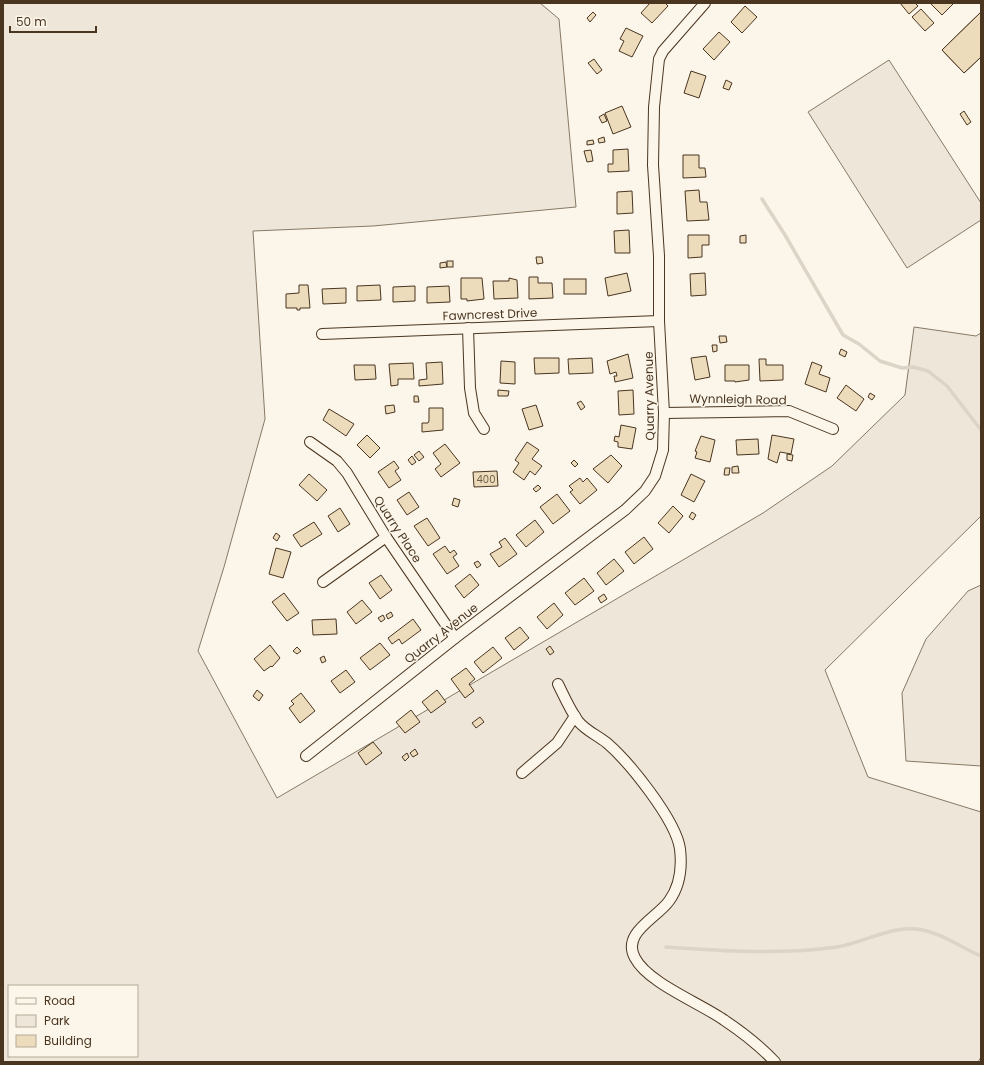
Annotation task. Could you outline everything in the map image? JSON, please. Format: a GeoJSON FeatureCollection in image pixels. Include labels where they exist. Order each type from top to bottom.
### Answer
{"type":"FeatureCollection","features":[{"type":"Feature","properties":{"kind":"street","name":"Quarry Avenue"},"geometry":{"type":"LineString","coordinates":[[306,756],[455,638],[625,510],[645,491],[655,476],[661,459],[664,413],[659,321],[659,256],[653,165],[654,107],[659,59],[663,51],[705,3]]}},
{"type":"Feature","properties":{"kind":"street","name":"Fawncrest Drive"},"geometry":{"type":"LineString","coordinates":[[322,334],[659,321]]}},
{"type":"Feature","properties":{"kind":"street"},"geometry":{"type":"LineString","coordinates":[[468,328],[470,388],[474,413],[484,429]]}},
{"type":"Feature","properties":{"kind":"street","name":"Wynnleigh Road"},"geometry":{"type":"LineString","coordinates":[[664,413],[789,411],[833,429]]}},
{"type":"Feature","properties":{"kind":"street","name":"Quarry Place"},"geometry":{"type":"LineString","coordinates":[[310,442],[341,465],[386,537],[455,638]]}},
{"type":"Feature","properties":{"kind":"street"},"geometry":{"type":"LineString","coordinates":[[323,582],[386,537]]}},
{"type":"Feature","properties":{"kind":"street"},"geometry":{"type":"LineString","coordinates":[[558,684],[575,716],[587,731],[606,742],[624,759],[647,787],[673,830],[680,847],[681,863],[679,880],[675,891],[669,901],[655,916],[640,928],[634,937],[632,945],[634,957],[645,971],[724,1019],[761,1048],[775,1062]]}},
{"type":"Feature","properties":{"kind":"street"},"geometry":{"type":"LineString","coordinates":[[522,773],[537,762],[557,743],[575,716]]}},
{"type":"Feature","properties":{"kind":"green space"},"geometry":{"type":"Polygon","coordinates":[[[3,3],[540,3],[559,19],[576,207],[373,226],[253,231],[265,419],[224,567],[198,651],[277,798],[763,513],[832,466],[905,395],[914,327],[976,336],[981,333],[981,516],[825,670],[868,777],[981,812],[981,1057],[978,1062],[3,1062],[3,3]]]}},
{"type":"Feature","properties":{"kind":"green space"},"geometry":{"type":"Polygon","coordinates":[[[889,60],[981,203],[981,220],[907,268],[808,112],[889,60]]]}},
{"type":"Feature","properties":{"kind":"green space"},"geometry":{"type":"Polygon","coordinates":[[[981,585],[981,766],[906,761],[902,693],[926,639],[968,591],[981,585]]]}},
{"type":"Feature","properties":{"kind":"building"},"geometry":{"type":"Polygon","coordinates":[[[650,3],[665,3],[668,6],[652,23],[641,13],[650,3]]]}},
{"type":"Feature","properties":{"kind":"building"},"geometry":{"type":"Polygon","coordinates":[[[900,3],[915,3],[918,6],[909,14],[900,3]]]}},
{"type":"Feature","properties":{"kind":"building"},"geometry":{"type":"Polygon","coordinates":[[[930,3],[954,3],[942,15],[930,3]]]}},
{"type":"Feature","properties":{"kind":"building"},"geometry":{"type":"Polygon","coordinates":[[[930,3],[954,3],[942,15],[930,3]]]}},
{"type":"Feature","properties":{"kind":"building"},"geometry":{"type":"Polygon","coordinates":[[[745,6],[757,17],[742,33],[731,22],[745,6]]]}},
{"type":"Feature","properties":{"kind":"building"},"geometry":{"type":"Polygon","coordinates":[[[921,9],[934,23],[925,31],[912,17],[921,9]]]}},
{"type":"Feature","properties":{"kind":"building"},"geometry":{"type":"Polygon","coordinates":[[[593,12],[596,15],[590,22],[587,18],[593,12]]]}},
{"type":"Feature","properties":{"kind":"building"},"geometry":{"type":"Polygon","coordinates":[[[981,12],[981,57],[964,73],[942,50],[981,12]]]}},
{"type":"Feature","properties":{"kind":"building"},"geometry":{"type":"Polygon","coordinates":[[[981,12],[981,57],[964,73],[942,50],[981,12]]]}},
{"type":"Feature","properties":{"kind":"building"},"geometry":{"type":"Polygon","coordinates":[[[626,28],[643,36],[632,57],[619,51],[624,41],[620,39],[626,28]]]}},
{"type":"Feature","properties":{"kind":"building"},"geometry":{"type":"Polygon","coordinates":[[[719,32],[730,42],[714,60],[703,49],[719,32]]]}},
{"type":"Feature","properties":{"kind":"building"},"geometry":{"type":"Polygon","coordinates":[[[594,59],[602,70],[597,74],[588,63],[594,59]]]}},
{"type":"Feature","properties":{"kind":"building"},"geometry":{"type":"Polygon","coordinates":[[[691,71],[706,76],[699,98],[684,93],[691,71]]]}},
{"type":"Feature","properties":{"kind":"building"},"geometry":{"type":"Polygon","coordinates":[[[726,80],[732,83],[729,90],[723,88],[726,80]]]}},
{"type":"Feature","properties":{"kind":"building"},"geometry":{"type":"Polygon","coordinates":[[[622,106],[631,127],[613,134],[605,113],[622,106]]]}},
{"type":"Feature","properties":{"kind":"building"},"geometry":{"type":"Polygon","coordinates":[[[964,111],[971,122],[967,125],[960,114],[964,111]]]}},
{"type":"Feature","properties":{"kind":"building"},"geometry":{"type":"Polygon","coordinates":[[[604,114],[607,121],[602,123],[599,117],[604,114]]]}},
{"type":"Feature","properties":{"kind":"building"},"geometry":{"type":"Polygon","coordinates":[[[604,137],[605,142],[599,143],[598,139],[604,137]]]}},
{"type":"Feature","properties":{"kind":"building"},"geometry":{"type":"Polygon","coordinates":[[[593,140],[594,144],[587,145],[587,141],[593,140]]]}},
{"type":"Feature","properties":{"kind":"building"},"geometry":{"type":"Polygon","coordinates":[[[628,149],[629,171],[608,172],[608,164],[613,164],[613,150],[628,149]]]}},
{"type":"Feature","properties":{"kind":"building"},"geometry":{"type":"Polygon","coordinates":[[[591,150],[593,161],[587,162],[584,151],[591,150]]]}},
{"type":"Feature","properties":{"kind":"building"},"geometry":{"type":"Polygon","coordinates":[[[683,155],[699,155],[699,168],[705,168],[706,177],[683,178],[683,155]]]}},
{"type":"Feature","properties":{"kind":"building"},"geometry":{"type":"Polygon","coordinates":[[[699,190],[700,202],[707,202],[709,220],[687,221],[685,191],[699,190]]]}},
{"type":"Feature","properties":{"kind":"building"},"geometry":{"type":"Polygon","coordinates":[[[632,191],[633,213],[617,214],[617,192],[632,191]]]}},
{"type":"Feature","properties":{"kind":"building"},"geometry":{"type":"Polygon","coordinates":[[[629,230],[630,253],[615,253],[614,231],[629,230]]]}},
{"type":"Feature","properties":{"kind":"building"},"geometry":{"type":"Polygon","coordinates":[[[688,235],[709,235],[709,245],[702,245],[702,257],[688,258],[688,235]]]}},
{"type":"Feature","properties":{"kind":"building"},"geometry":{"type":"Polygon","coordinates":[[[746,235],[746,243],[740,243],[740,236],[746,235]]]}},
{"type":"Feature","properties":{"kind":"building"},"geometry":{"type":"Polygon","coordinates":[[[536,257],[542,257],[543,263],[537,264],[536,257]]]}},
{"type":"Feature","properties":{"kind":"building"},"geometry":{"type":"Polygon","coordinates":[[[447,261],[453,261],[453,267],[447,267],[447,261]]]}},
{"type":"Feature","properties":{"kind":"building"},"geometry":{"type":"Polygon","coordinates":[[[446,262],[447,267],[440,268],[440,263],[446,262]]]}},
{"type":"Feature","properties":{"kind":"building"},"geometry":{"type":"Polygon","coordinates":[[[627,273],[631,291],[608,296],[605,278],[627,273]]]}},
{"type":"Feature","properties":{"kind":"building"},"geometry":{"type":"Polygon","coordinates":[[[705,273],[706,295],[691,296],[690,274],[705,273]]]}},
{"type":"Feature","properties":{"kind":"building"},"geometry":{"type":"Polygon","coordinates":[[[529,277],[538,277],[538,283],[552,283],[553,298],[529,299],[529,277]]]}},
{"type":"Feature","properties":{"kind":"building"},"geometry":{"type":"Polygon","coordinates":[[[461,278],[482,278],[484,299],[467,301],[467,299],[461,299],[461,278]]]}},
{"type":"Feature","properties":{"kind":"building"},"geometry":{"type":"Polygon","coordinates":[[[509,278],[517,280],[518,298],[494,299],[493,281],[509,281],[509,278]]]}},
{"type":"Feature","properties":{"kind":"building"},"geometry":{"type":"Polygon","coordinates":[[[564,279],[586,279],[586,294],[564,294],[564,279]]]}},
{"type":"Feature","properties":{"kind":"building"},"geometry":{"type":"Polygon","coordinates":[[[299,285],[308,285],[310,308],[300,308],[300,310],[297,310],[297,308],[286,308],[286,294],[299,293],[299,285]]]}},
{"type":"Feature","properties":{"kind":"building"},"geometry":{"type":"Polygon","coordinates":[[[380,285],[381,300],[357,301],[357,286],[380,285]]]}},
{"type":"Feature","properties":{"kind":"building"},"geometry":{"type":"Polygon","coordinates":[[[415,286],[415,301],[393,302],[393,287],[415,286]]]}},
{"type":"Feature","properties":{"kind":"building"},"geometry":{"type":"Polygon","coordinates":[[[449,286],[450,302],[427,303],[427,287],[449,286]]]}},
{"type":"Feature","properties":{"kind":"building"},"geometry":{"type":"Polygon","coordinates":[[[346,288],[346,303],[323,304],[322,289],[346,288]]]}},
{"type":"Feature","properties":{"kind":"building"},"geometry":{"type":"Polygon","coordinates":[[[719,336],[726,336],[727,342],[720,343],[719,336]]]}},
{"type":"Feature","properties":{"kind":"building"},"geometry":{"type":"Polygon","coordinates":[[[712,345],[717,345],[717,351],[713,352],[712,345]]]}},
{"type":"Feature","properties":{"kind":"building"},"geometry":{"type":"Polygon","coordinates":[[[841,349],[847,352],[845,357],[839,354],[841,349]]]}},
{"type":"Feature","properties":{"kind":"building"},"geometry":{"type":"Polygon","coordinates":[[[628,354],[633,378],[615,382],[614,376],[617,376],[616,372],[610,374],[607,361],[628,354]]]}},
{"type":"Feature","properties":{"kind":"building"},"geometry":{"type":"Polygon","coordinates":[[[706,356],[710,377],[695,380],[691,358],[706,356]]]}},
{"type":"Feature","properties":{"kind":"building"},"geometry":{"type":"Polygon","coordinates":[[[534,358],[559,358],[559,373],[535,374],[534,358]]]}},
{"type":"Feature","properties":{"kind":"building"},"geometry":{"type":"Polygon","coordinates":[[[592,358],[593,373],[569,374],[568,359],[592,358]]]}},
{"type":"Feature","properties":{"kind":"building"},"geometry":{"type":"Polygon","coordinates":[[[759,359],[766,359],[766,365],[783,365],[783,380],[760,381],[759,359]]]}},
{"type":"Feature","properties":{"kind":"building"},"geometry":{"type":"Polygon","coordinates":[[[501,361],[515,362],[515,384],[500,383],[501,361]]]}},
{"type":"Feature","properties":{"kind":"building"},"geometry":{"type":"Polygon","coordinates":[[[442,362],[443,384],[419,386],[419,380],[427,379],[426,363],[442,362]]]}},
{"type":"Feature","properties":{"kind":"building"},"geometry":{"type":"Polygon","coordinates":[[[812,362],[822,366],[819,374],[830,378],[826,392],[805,384],[812,362]]]}},
{"type":"Feature","properties":{"kind":"building"},"geometry":{"type":"Polygon","coordinates":[[[413,363],[414,379],[398,379],[398,385],[391,386],[389,364],[413,363]]]}},
{"type":"Feature","properties":{"kind":"building"},"geometry":{"type":"Polygon","coordinates":[[[354,365],[375,365],[376,379],[355,380],[354,365]]]}},
{"type":"Feature","properties":{"kind":"building"},"geometry":{"type":"Polygon","coordinates":[[[725,365],[749,365],[749,380],[735,382],[725,381],[725,365]]]}},
{"type":"Feature","properties":{"kind":"building"},"geometry":{"type":"Polygon","coordinates":[[[846,385],[864,399],[856,411],[837,398],[846,385]]]}},
{"type":"Feature","properties":{"kind":"building"},"geometry":{"type":"Polygon","coordinates":[[[498,390],[509,391],[508,396],[498,396],[498,390]]]}},
{"type":"Feature","properties":{"kind":"building"},"geometry":{"type":"Polygon","coordinates":[[[633,390],[634,414],[619,415],[618,391],[633,390]]]}},
{"type":"Feature","properties":{"kind":"building"},"geometry":{"type":"Polygon","coordinates":[[[870,393],[875,396],[872,400],[868,397],[870,393]]]}},
{"type":"Feature","properties":{"kind":"building"},"geometry":{"type":"Polygon","coordinates":[[[414,396],[418,396],[419,402],[414,402],[414,396]]]}},
{"type":"Feature","properties":{"kind":"building"},"geometry":{"type":"Polygon","coordinates":[[[581,401],[585,407],[581,410],[577,403],[581,401]]]}},
{"type":"Feature","properties":{"kind":"building"},"geometry":{"type":"Polygon","coordinates":[[[394,405],[395,412],[386,414],[385,406],[394,405]]]}},
{"type":"Feature","properties":{"kind":"building"},"geometry":{"type":"Polygon","coordinates":[[[536,405],[543,426],[529,430],[522,409],[536,405]]]}},
{"type":"Feature","properties":{"kind":"building"},"geometry":{"type":"Polygon","coordinates":[[[429,408],[443,408],[443,430],[422,432],[422,423],[428,423],[429,421],[429,408]]]}},
{"type":"Feature","properties":{"kind":"building"},"geometry":{"type":"Polygon","coordinates":[[[329,409],[354,424],[346,436],[323,420],[329,409]]]}},
{"type":"Feature","properties":{"kind":"building"},"geometry":{"type":"Polygon","coordinates":[[[621,425],[636,428],[632,449],[618,447],[618,442],[614,441],[615,436],[619,437],[621,425]]]}},
{"type":"Feature","properties":{"kind":"building"},"geometry":{"type":"Polygon","coordinates":[[[367,435],[380,448],[370,458],[357,445],[367,435]]]}},
{"type":"Feature","properties":{"kind":"building"},"geometry":{"type":"Polygon","coordinates":[[[772,435],[794,439],[791,454],[780,452],[777,463],[768,459],[772,435]]]}},
{"type":"Feature","properties":{"kind":"building"},"geometry":{"type":"Polygon","coordinates":[[[701,436],[715,440],[710,462],[695,458],[697,452],[695,451],[701,436]]]}},
{"type":"Feature","properties":{"kind":"building"},"geometry":{"type":"Polygon","coordinates":[[[758,439],[759,454],[737,455],[736,440],[758,439]]]}},
{"type":"Feature","properties":{"kind":"building"},"geometry":{"type":"Polygon","coordinates":[[[527,442],[539,450],[532,459],[542,466],[535,475],[530,471],[524,480],[513,472],[519,463],[515,460],[527,442]]]}},
{"type":"Feature","properties":{"kind":"building"},"geometry":{"type":"Polygon","coordinates":[[[445,444],[460,463],[441,477],[435,469],[441,464],[433,453],[445,444]]]}},
{"type":"Feature","properties":{"kind":"building"},"geometry":{"type":"Polygon","coordinates":[[[419,451],[424,457],[419,461],[414,455],[419,451]]]}},
{"type":"Feature","properties":{"kind":"building"},"geometry":{"type":"Polygon","coordinates":[[[787,454],[793,455],[792,461],[787,460],[787,454]]]}},
{"type":"Feature","properties":{"kind":"building"},"geometry":{"type":"Polygon","coordinates":[[[611,455],[622,466],[608,483],[593,469],[611,455]]]}},
{"type":"Feature","properties":{"kind":"building"},"geometry":{"type":"Polygon","coordinates":[[[412,456],[416,462],[412,465],[408,460],[412,456]]]}},
{"type":"Feature","properties":{"kind":"building"},"geometry":{"type":"Polygon","coordinates":[[[574,460],[578,464],[575,467],[571,463],[574,460]]]}},
{"type":"Feature","properties":{"kind":"building"},"geometry":{"type":"Polygon","coordinates":[[[394,461],[399,468],[395,471],[401,480],[389,488],[378,472],[394,461]]]}},
{"type":"Feature","properties":{"kind":"building"},"geometry":{"type":"Polygon","coordinates":[[[738,466],[739,473],[732,473],[732,467],[738,466]]]}},
{"type":"Feature","properties":{"kind":"building"},"geometry":{"type":"Polygon","coordinates":[[[725,468],[730,468],[729,475],[724,475],[725,468]]]}},
{"type":"Feature","properties":{"kind":"building"},"geometry":{"type":"Polygon","coordinates":[[[497,471],[498,486],[474,487],[473,472],[497,471]]]}},
{"type":"Feature","properties":{"kind":"building"},"geometry":{"type":"Polygon","coordinates":[[[309,474],[327,490],[317,501],[299,485],[309,474]]]}},
{"type":"Feature","properties":{"kind":"building"},"geometry":{"type":"Polygon","coordinates":[[[691,474],[705,481],[694,502],[681,495],[691,474]]]}},
{"type":"Feature","properties":{"kind":"building"},"geometry":{"type":"Polygon","coordinates":[[[580,478],[583,482],[587,478],[597,490],[580,504],[570,492],[573,490],[569,486],[580,478]]]}},
{"type":"Feature","properties":{"kind":"building"},"geometry":{"type":"Polygon","coordinates":[[[538,485],[541,488],[536,492],[533,489],[538,485]]]}},
{"type":"Feature","properties":{"kind":"building"},"geometry":{"type":"Polygon","coordinates":[[[409,492],[419,507],[407,515],[397,500],[409,492]]]}},
{"type":"Feature","properties":{"kind":"building"},"geometry":{"type":"Polygon","coordinates":[[[557,494],[570,511],[553,524],[540,507],[557,494]]]}},
{"type":"Feature","properties":{"kind":"building"},"geometry":{"type":"Polygon","coordinates":[[[454,498],[460,500],[458,507],[452,505],[454,498]]]}},
{"type":"Feature","properties":{"kind":"building"},"geometry":{"type":"Polygon","coordinates":[[[673,506],[683,516],[669,533],[658,523],[673,506]]]}},
{"type":"Feature","properties":{"kind":"building"},"geometry":{"type":"Polygon","coordinates":[[[340,508],[350,524],[338,532],[328,516],[340,508]]]}},
{"type":"Feature","properties":{"kind":"building"},"geometry":{"type":"Polygon","coordinates":[[[692,512],[696,515],[693,520],[689,517],[692,512]]]}},
{"type":"Feature","properties":{"kind":"building"},"geometry":{"type":"Polygon","coordinates":[[[427,518],[440,538],[428,546],[414,526],[427,518]]]}},
{"type":"Feature","properties":{"kind":"building"},"geometry":{"type":"Polygon","coordinates":[[[535,520],[544,532],[526,547],[516,535],[535,520]]]}},
{"type":"Feature","properties":{"kind":"building"},"geometry":{"type":"Polygon","coordinates":[[[314,522],[322,534],[301,547],[293,535],[314,522]]]}},
{"type":"Feature","properties":{"kind":"building"},"geometry":{"type":"Polygon","coordinates":[[[276,533],[280,536],[277,541],[273,538],[276,533]]]}},
{"type":"Feature","properties":{"kind":"building"},"geometry":{"type":"Polygon","coordinates":[[[644,537],[653,549],[634,564],[625,552],[644,537]]]}},
{"type":"Feature","properties":{"kind":"building"},"geometry":{"type":"Polygon","coordinates":[[[505,538],[517,554],[499,567],[490,554],[502,547],[499,542],[505,538]]]}},
{"type":"Feature","properties":{"kind":"building"},"geometry":{"type":"Polygon","coordinates":[[[445,546],[450,553],[454,550],[457,554],[453,557],[459,566],[447,574],[433,554],[445,546]]]}},
{"type":"Feature","properties":{"kind":"building"},"geometry":{"type":"Polygon","coordinates":[[[276,548],[291,552],[283,578],[269,574],[276,548]]]}},
{"type":"Feature","properties":{"kind":"building"},"geometry":{"type":"Polygon","coordinates":[[[614,559],[624,571],[606,585],[597,573],[614,559]]]}},
{"type":"Feature","properties":{"kind":"building"},"geometry":{"type":"Polygon","coordinates":[[[478,561],[481,565],[477,568],[474,563],[478,561]]]}},
{"type":"Feature","properties":{"kind":"building"},"geometry":{"type":"Polygon","coordinates":[[[470,574],[479,585],[464,598],[455,586],[470,574]]]}},
{"type":"Feature","properties":{"kind":"building"},"geometry":{"type":"Polygon","coordinates":[[[381,575],[392,590],[380,599],[369,583],[381,575]]]}},
{"type":"Feature","properties":{"kind":"building"},"geometry":{"type":"Polygon","coordinates":[[[584,578],[594,591],[575,605],[565,593],[584,578]]]}},
{"type":"Feature","properties":{"kind":"building"},"geometry":{"type":"Polygon","coordinates":[[[284,593],[299,613],[287,621],[272,602],[284,593]]]}},
{"type":"Feature","properties":{"kind":"building"},"geometry":{"type":"Polygon","coordinates":[[[604,594],[607,599],[601,603],[598,598],[604,594]]]}},
{"type":"Feature","properties":{"kind":"building"},"geometry":{"type":"Polygon","coordinates":[[[362,600],[372,612],[356,624],[347,612],[362,600]]]}},
{"type":"Feature","properties":{"kind":"building"},"geometry":{"type":"Polygon","coordinates":[[[554,603],[563,615],[547,629],[537,617],[554,603]]]}},
{"type":"Feature","properties":{"kind":"building"},"geometry":{"type":"Polygon","coordinates":[[[391,612],[393,616],[388,619],[386,615],[391,612]]]}},
{"type":"Feature","properties":{"kind":"building"},"geometry":{"type":"Polygon","coordinates":[[[383,615],[385,619],[381,622],[378,618],[383,615]]]}},
{"type":"Feature","properties":{"kind":"building"},"geometry":{"type":"Polygon","coordinates":[[[336,619],[337,634],[313,635],[312,620],[336,619]]]}},
{"type":"Feature","properties":{"kind":"building"},"geometry":{"type":"Polygon","coordinates":[[[413,619],[421,630],[402,644],[399,639],[392,644],[388,638],[413,619]]]}},
{"type":"Feature","properties":{"kind":"building"},"geometry":{"type":"Polygon","coordinates":[[[520,627],[529,638],[514,650],[505,638],[520,627]]]}},
{"type":"Feature","properties":{"kind":"building"},"geometry":{"type":"Polygon","coordinates":[[[380,643],[390,655],[370,670],[360,658],[380,643]]]}},
{"type":"Feature","properties":{"kind":"building"},"geometry":{"type":"Polygon","coordinates":[[[270,645],[280,658],[272,667],[271,666],[264,671],[254,659],[270,645]]]}},
{"type":"Feature","properties":{"kind":"building"},"geometry":{"type":"Polygon","coordinates":[[[550,646],[554,652],[550,655],[546,649],[550,646]]]}},
{"type":"Feature","properties":{"kind":"building"},"geometry":{"type":"Polygon","coordinates":[[[297,647],[301,651],[297,654],[293,651],[297,647]]]}},
{"type":"Feature","properties":{"kind":"building"},"geometry":{"type":"Polygon","coordinates":[[[493,647],[502,658],[483,673],[474,662],[493,647]]]}},
{"type":"Feature","properties":{"kind":"building"},"geometry":{"type":"Polygon","coordinates":[[[324,656],[326,661],[322,663],[320,658],[324,656]]]}},
{"type":"Feature","properties":{"kind":"building"},"geometry":{"type":"Polygon","coordinates":[[[466,668],[475,679],[469,684],[474,691],[465,698],[451,679],[466,668]]]}},
{"type":"Feature","properties":{"kind":"building"},"geometry":{"type":"Polygon","coordinates":[[[346,670],[355,682],[340,693],[331,681],[346,670]]]}},
{"type":"Feature","properties":{"kind":"building"},"geometry":{"type":"Polygon","coordinates":[[[257,690],[263,695],[259,701],[253,696],[257,690]]]}},
{"type":"Feature","properties":{"kind":"building"},"geometry":{"type":"Polygon","coordinates":[[[437,690],[446,702],[431,713],[422,702],[437,690]]]}},
{"type":"Feature","properties":{"kind":"building"},"geometry":{"type":"Polygon","coordinates":[[[301,693],[315,711],[300,723],[289,708],[294,704],[291,701],[301,693]]]}},
{"type":"Feature","properties":{"kind":"building"},"geometry":{"type":"Polygon","coordinates":[[[411,710],[420,722],[405,733],[396,722],[411,710]]]}},
{"type":"Feature","properties":{"kind":"building"},"geometry":{"type":"Polygon","coordinates":[[[480,717],[484,722],[476,728],[472,723],[480,717]]]}},
{"type":"Feature","properties":{"kind":"building"},"geometry":{"type":"Polygon","coordinates":[[[373,742],[382,753],[366,765],[358,753],[373,742]]]}},
{"type":"Feature","properties":{"kind":"building"},"geometry":{"type":"Polygon","coordinates":[[[415,749],[418,754],[413,757],[410,753],[415,749]]]}},
{"type":"Feature","properties":{"kind":"building"},"geometry":{"type":"Polygon","coordinates":[[[407,753],[409,757],[405,761],[402,757],[407,753]]]}},
{"type":"Feature","properties":{"kind":"waterway"},"geometry":{"type":"LineString","coordinates":[[762,199],[785,235],[843,335],[859,344],[880,361],[902,368],[913,367],[928,371],[947,386],[981,430]]}},
{"type":"Feature","properties":{"kind":"waterway"},"geometry":{"type":"LineString","coordinates":[[666,947],[751,952],[794,951],[837,947],[887,932],[917,929],[942,936],[981,956]]}}]}
